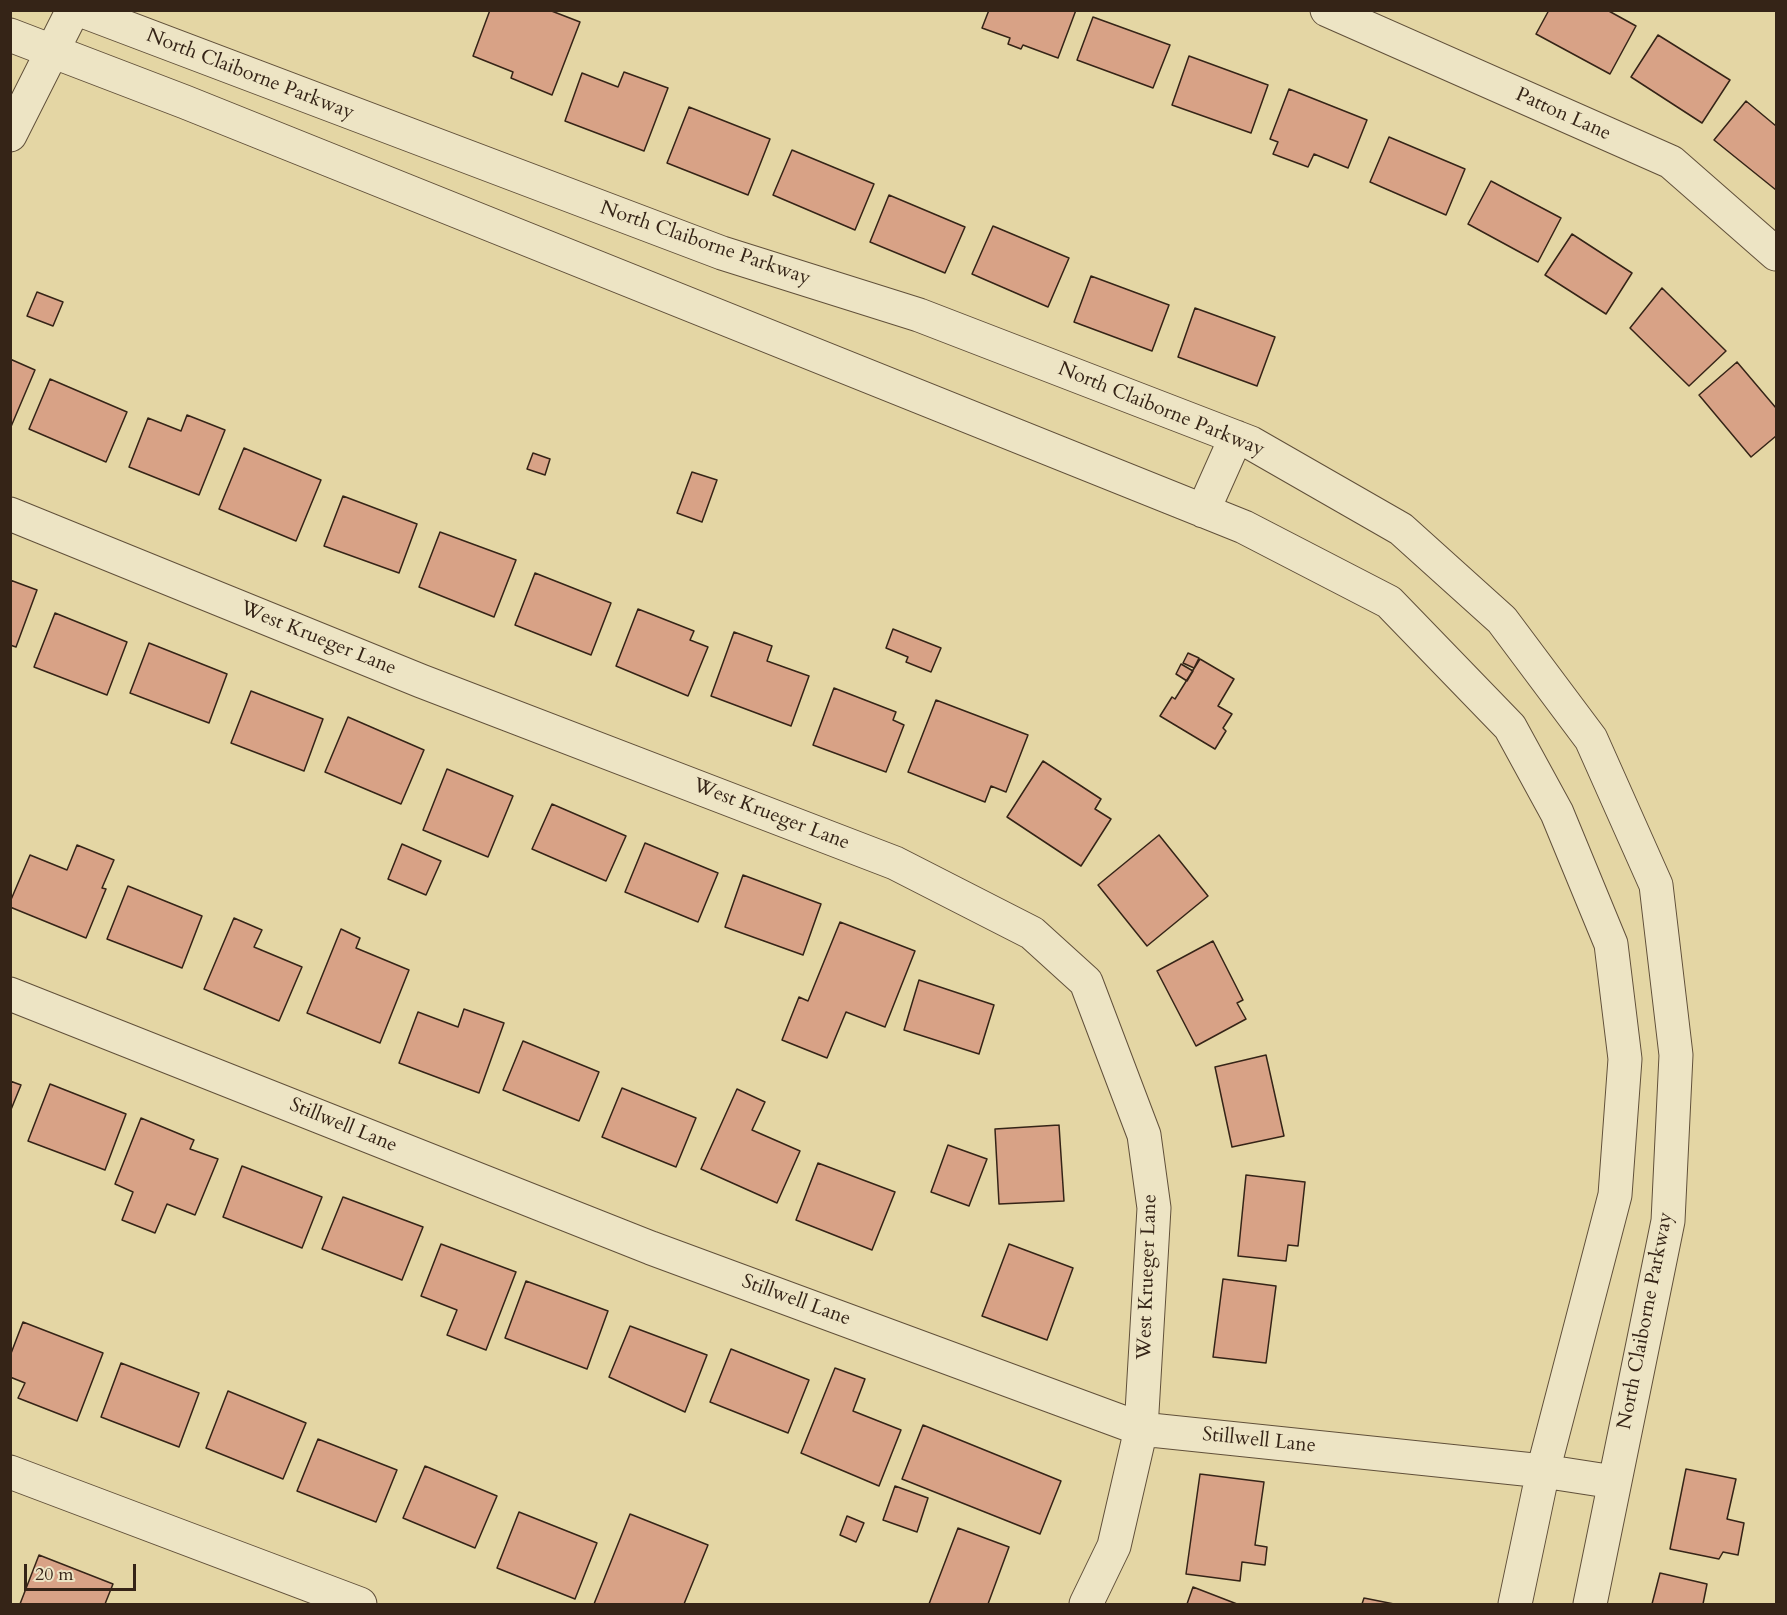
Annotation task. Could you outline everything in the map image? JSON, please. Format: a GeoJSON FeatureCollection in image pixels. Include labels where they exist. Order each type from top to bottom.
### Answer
{"type":"FeatureCollection","features":[{"type":"Feature","properties":{"kind":"street"},"geometry":{"type":"LineString","coordinates":[[10,135],[73,10]]}},
{"type":"Feature","properties":{"kind":"street","name":"North Claiborne Parkway"},"geometry":{"type":"LineString","coordinates":[[80,10],[722,253],[920,315],[1236,436],[1401,529],[1502,620],[1591,739],[1656,885],[1676,1055],[1668,1221],[1590,1605]]}},
{"type":"Feature","properties":{"kind":"street","name":"Patton Lane"},"geometry":{"type":"LineString","coordinates":[[1327,10],[1671,162],[1776,254]]}},
{"type":"Feature","properties":{"kind":"street"},"geometry":{"type":"LineString","coordinates":[[10,35],[185,102],[1244,527],[1389,602],[1510,728],[1557,813],[1611,944],[1625,1059],[1616,1195],[1543,1472],[1515,1605]]}},
{"type":"Feature","properties":{"kind":"street"},"geometry":{"type":"LineString","coordinates":[[1203,511],[1236,436]]}},
{"type":"Feature","properties":{"kind":"street","name":"West Krueger Lane"},"geometry":{"type":"LineString","coordinates":[[10,514],[421,681],[895,862],[1032,933],[1086,982],[1144,1135],[1154,1208],[1141,1429],[1114,1546],[1086,1605]]}},
{"type":"Feature","properties":{"kind":"street","name":"Stillwell Lane"},"geometry":{"type":"LineString","coordinates":[[10,994],[651,1248],[1141,1429],[1543,1472],[1614,1482]]}},
{"type":"Feature","properties":{"kind":"street"},"geometry":{"type":"LineString","coordinates":[[10,1472],[360,1605]]}},
{"type":"Feature","properties":{"kind":"building"},"geometry":{"type":"Polygon","coordinates":[[[490,10],[549,10],[580,22],[552,95],[511,78],[513,72],[473,56],[490,10]]]}},
{"type":"Feature","properties":{"kind":"building"},"geometry":{"type":"Polygon","coordinates":[[[989,10],[1076,10],[1058,58],[1023,45],[1021,49],[1008,44],[1010,38],[982,28],[989,10]]]}},
{"type":"Feature","properties":{"kind":"building"},"geometry":{"type":"Polygon","coordinates":[[[1549,10],[1607,10],[1636,26],[1610,74],[1536,34],[1549,10]]]}},
{"type":"Feature","properties":{"kind":"building"},"geometry":{"type":"Polygon","coordinates":[[[1093,17],[1170,45],[1153,88],[1077,60],[1093,17]]]}},
{"type":"Feature","properties":{"kind":"building"},"geometry":{"type":"Polygon","coordinates":[[[1658,35],[1730,80],[1702,123],[1631,77],[1658,35]]]}},
{"type":"Feature","properties":{"kind":"building"},"geometry":{"type":"Polygon","coordinates":[[[1189,56],[1268,85],[1251,133],[1172,105],[1189,56]]]}},
{"type":"Feature","properties":{"kind":"building"},"geometry":{"type":"Polygon","coordinates":[[[624,72],[668,88],[644,151],[565,121],[582,73],[618,87],[624,72]]]}},
{"type":"Feature","properties":{"kind":"building"},"geometry":{"type":"Polygon","coordinates":[[[1289,89],[1367,120],[1348,168],[1314,154],[1308,167],[1273,154],[1278,142],[1270,139],[1289,89]]]}},
{"type":"Feature","properties":{"kind":"building"},"geometry":{"type":"Polygon","coordinates":[[[1746,101],[1776,126],[1776,190],[1714,140],[1746,101]]]}},
{"type":"Feature","properties":{"kind":"building"},"geometry":{"type":"Polygon","coordinates":[[[689,107],[770,139],[748,195],[667,163],[689,107]]]}},
{"type":"Feature","properties":{"kind":"building"},"geometry":{"type":"Polygon","coordinates":[[[1389,137],[1465,169],[1446,215],[1370,182],[1389,137]]]}},
{"type":"Feature","properties":{"kind":"building"},"geometry":{"type":"Polygon","coordinates":[[[792,150],[874,184],[855,230],[773,195],[792,150]]]}},
{"type":"Feature","properties":{"kind":"building"},"geometry":{"type":"Polygon","coordinates":[[[1491,181],[1561,218],[1538,262],[1468,224],[1491,181]]]}},
{"type":"Feature","properties":{"kind":"building"},"geometry":{"type":"Polygon","coordinates":[[[889,195],[965,227],[945,273],[870,242],[889,195]]]}},
{"type":"Feature","properties":{"kind":"building"},"geometry":{"type":"Polygon","coordinates":[[[993,226],[1069,258],[1048,307],[972,274],[993,226]]]}},
{"type":"Feature","properties":{"kind":"building"},"geometry":{"type":"Polygon","coordinates":[[[1572,234],[1632,273],[1606,314],[1545,275],[1572,234]]]}},
{"type":"Feature","properties":{"kind":"building"},"geometry":{"type":"Polygon","coordinates":[[[1091,276],[1169,305],[1152,351],[1074,322],[1091,276]]]}},
{"type":"Feature","properties":{"kind":"building"},"geometry":{"type":"Polygon","coordinates":[[[1662,288],[1726,351],[1689,386],[1630,328],[1662,288]]]}},
{"type":"Feature","properties":{"kind":"building"},"geometry":{"type":"Polygon","coordinates":[[[37,292],[63,302],[53,326],[27,316],[37,292]]]}},
{"type":"Feature","properties":{"kind":"building"},"geometry":{"type":"Polygon","coordinates":[[[1195,308],[1275,337],[1257,386],[1178,357],[1195,308]]]}},
{"type":"Feature","properties":{"kind":"building"},"geometry":{"type":"Polygon","coordinates":[[[10,359],[35,370],[10,429],[10,359]]]}},
{"type":"Feature","properties":{"kind":"building"},"geometry":{"type":"Polygon","coordinates":[[[1737,362],[1776,408],[1776,436],[1751,457],[1699,395],[1737,362]]]}},
{"type":"Feature","properties":{"kind":"building"},"geometry":{"type":"Polygon","coordinates":[[[50,379],[127,412],[106,462],[29,429],[50,379]]]}},
{"type":"Feature","properties":{"kind":"building"},"geometry":{"type":"Polygon","coordinates":[[[187,415],[225,430],[199,495],[129,467],[148,418],[181,431],[187,415]]]}},
{"type":"Feature","properties":{"kind":"building"},"geometry":{"type":"Polygon","coordinates":[[[244,448],[321,480],[296,541],[219,509],[244,448]]]}},
{"type":"Feature","properties":{"kind":"building"},"geometry":{"type":"Polygon","coordinates":[[[533,453],[550,459],[545,475],[527,469],[533,453]]]}},
{"type":"Feature","properties":{"kind":"building"},"geometry":{"type":"Polygon","coordinates":[[[692,472],[717,480],[702,522],[677,513],[692,472]]]}},
{"type":"Feature","properties":{"kind":"building"},"geometry":{"type":"Polygon","coordinates":[[[343,496],[417,524],[399,573],[324,546],[343,496]]]}},
{"type":"Feature","properties":{"kind":"building"},"geometry":{"type":"Polygon","coordinates":[[[440,532],[516,560],[494,617],[419,587],[440,532]]]}},
{"type":"Feature","properties":{"kind":"building"},"geometry":{"type":"Polygon","coordinates":[[[535,573],[611,603],[591,655],[515,625],[535,573]]]}},
{"type":"Feature","properties":{"kind":"building"},"geometry":{"type":"Polygon","coordinates":[[[10,580],[37,590],[16,647],[10,645],[10,580]]]}},
{"type":"Feature","properties":{"kind":"building"},"geometry":{"type":"Polygon","coordinates":[[[638,609],[694,631],[690,640],[708,647],[688,696],[616,666],[638,609]]]}},
{"type":"Feature","properties":{"kind":"building"},"geometry":{"type":"Polygon","coordinates":[[[55,613],[127,642],[107,695],[34,667],[55,613]]]}},
{"type":"Feature","properties":{"kind":"building"},"geometry":{"type":"Polygon","coordinates":[[[893,629],[941,648],[931,672],[906,662],[908,657],[886,648],[893,629]]]}},
{"type":"Feature","properties":{"kind":"building"},"geometry":{"type":"Polygon","coordinates":[[[734,632],[772,646],[767,661],[809,676],[791,726],[711,696],[734,632]]]}},
{"type":"Feature","properties":{"kind":"building"},"geometry":{"type":"Polygon","coordinates":[[[149,643],[227,674],[209,723],[130,693],[149,643]]]}},
{"type":"Feature","properties":{"kind":"building"},"geometry":{"type":"Polygon","coordinates":[[[1188,653],[1199,658],[1194,668],[1183,663],[1188,653]]]}},
{"type":"Feature","properties":{"kind":"building"},"geometry":{"type":"Polygon","coordinates":[[[1200,659],[1234,679],[1218,706],[1232,714],[1223,728],[1226,731],[1215,749],[1160,716],[1172,697],[1175,699],[1200,659]]]}},
{"type":"Feature","properties":{"kind":"building"},"geometry":{"type":"Polygon","coordinates":[[[1181,664],[1193,671],[1187,681],[1176,674],[1181,664]]]}},
{"type":"Feature","properties":{"kind":"building"},"geometry":{"type":"Polygon","coordinates":[[[834,688],[896,712],[893,720],[904,725],[886,772],[813,745],[834,688]]]}},
{"type":"Feature","properties":{"kind":"building"},"geometry":{"type":"Polygon","coordinates":[[[251,691],[323,719],[304,771],[231,743],[251,691]]]}},
{"type":"Feature","properties":{"kind":"building"},"geometry":{"type":"Polygon","coordinates":[[[936,700],[1028,735],[1006,792],[991,786],[985,802],[908,772],[936,700]]]}},
{"type":"Feature","properties":{"kind":"building"},"geometry":{"type":"Polygon","coordinates":[[[348,717],[424,750],[401,804],[325,772],[348,717]]]}},
{"type":"Feature","properties":{"kind":"building"},"geometry":{"type":"Polygon","coordinates":[[[1043,761],[1101,799],[1095,809],[1111,819],[1081,866],[1007,817],[1043,761]]]}},
{"type":"Feature","properties":{"kind":"building"},"geometry":{"type":"Polygon","coordinates":[[[447,769],[513,796],[488,857],[423,830],[447,769]]]}},
{"type":"Feature","properties":{"kind":"building"},"geometry":{"type":"Polygon","coordinates":[[[552,804],[626,836],[606,881],[532,849],[552,804]]]}},
{"type":"Feature","properties":{"kind":"building"},"geometry":{"type":"Polygon","coordinates":[[[1159,835],[1208,896],[1147,946],[1098,885],[1159,835]]]}},
{"type":"Feature","properties":{"kind":"building"},"geometry":{"type":"Polygon","coordinates":[[[645,843],[718,873],[698,922],[625,892],[645,843]]]}},
{"type":"Feature","properties":{"kind":"building"},"geometry":{"type":"Polygon","coordinates":[[[402,844],[441,861],[426,895],[388,879],[402,844]]]}},
{"type":"Feature","properties":{"kind":"building"},"geometry":{"type":"Polygon","coordinates":[[[77,845],[114,860],[102,888],[106,889],[86,938],[10,907],[30,855],[67,870],[77,845]]]}},
{"type":"Feature","properties":{"kind":"building"},"geometry":{"type":"Polygon","coordinates":[[[743,875],[821,904],[803,955],[725,927],[743,875]]]}},
{"type":"Feature","properties":{"kind":"building"},"geometry":{"type":"Polygon","coordinates":[[[128,886],[202,916],[182,968],[107,939],[128,886]]]}},
{"type":"Feature","properties":{"kind":"building"},"geometry":{"type":"Polygon","coordinates":[[[234,918],[262,930],[254,947],[302,967],[279,1021],[204,989],[234,918]]]}},
{"type":"Feature","properties":{"kind":"building"},"geometry":{"type":"Polygon","coordinates":[[[840,922],[915,951],[885,1027],[846,1012],[827,1058],[782,1040],[799,997],[808,1001],[840,922]]]}},
{"type":"Feature","properties":{"kind":"building"},"geometry":{"type":"Polygon","coordinates":[[[341,929],[360,938],[356,948],[409,970],[380,1043],[307,1013],[341,929]]]}},
{"type":"Feature","properties":{"kind":"building"},"geometry":{"type":"Polygon","coordinates":[[[1213,941],[1243,1000],[1237,1003],[1246,1019],[1196,1046],[1157,971],[1213,941]]]}},
{"type":"Feature","properties":{"kind":"building"},"geometry":{"type":"Polygon","coordinates":[[[919,980],[994,1005],[979,1054],[904,1030],[919,980]]]}},
{"type":"Feature","properties":{"kind":"building"},"geometry":{"type":"Polygon","coordinates":[[[464,1009],[504,1023],[479,1093],[399,1063],[418,1012],[458,1027],[464,1009]]]}},
{"type":"Feature","properties":{"kind":"building"},"geometry":{"type":"Polygon","coordinates":[[[523,1041],[599,1072],[579,1121],[503,1090],[523,1041]]]}},
{"type":"Feature","properties":{"kind":"building"},"geometry":{"type":"Polygon","coordinates":[[[1266,1055],[1284,1136],[1232,1147],[1215,1067],[1266,1055]]]}},
{"type":"Feature","properties":{"kind":"building"},"geometry":{"type":"Polygon","coordinates":[[[10,1081],[21,1085],[10,1112],[10,1081]]]}},
{"type":"Feature","properties":{"kind":"building"},"geometry":{"type":"Polygon","coordinates":[[[50,1084],[126,1114],[105,1170],[28,1141],[50,1084]]]}},
{"type":"Feature","properties":{"kind":"building"},"geometry":{"type":"Polygon","coordinates":[[[622,1088],[696,1118],[676,1167],[602,1137],[622,1088]]]}},
{"type":"Feature","properties":{"kind":"building"},"geometry":{"type":"Polygon","coordinates":[[[737,1089],[765,1102],[752,1130],[800,1151],[777,1203],[701,1169],[737,1089]]]}},
{"type":"Feature","properties":{"kind":"building"},"geometry":{"type":"Polygon","coordinates":[[[141,1118],[194,1140],[190,1149],[218,1159],[195,1215],[167,1204],[155,1233],[122,1220],[133,1192],[115,1184],[141,1118]]]}},
{"type":"Feature","properties":{"kind":"building"},"geometry":{"type":"Polygon","coordinates":[[[1059,1125],[1064,1201],[999,1204],[995,1129],[1059,1125]]]}},
{"type":"Feature","properties":{"kind":"building"},"geometry":{"type":"Polygon","coordinates":[[[948,1145],[987,1159],[969,1206],[931,1192],[948,1145]]]}},
{"type":"Feature","properties":{"kind":"building"},"geometry":{"type":"Polygon","coordinates":[[[818,1163],[895,1192],[872,1250],[796,1220],[818,1163]]]}},
{"type":"Feature","properties":{"kind":"building"},"geometry":{"type":"Polygon","coordinates":[[[242,1166],[322,1197],[302,1248],[223,1217],[242,1166]]]}},
{"type":"Feature","properties":{"kind":"building"},"geometry":{"type":"Polygon","coordinates":[[[1246,1175],[1305,1182],[1298,1246],[1288,1245],[1286,1261],[1238,1256],[1246,1175]]]}},
{"type":"Feature","properties":{"kind":"building"},"geometry":{"type":"Polygon","coordinates":[[[343,1197],[423,1227],[402,1280],[322,1249],[343,1197]]]}},
{"type":"Feature","properties":{"kind":"building"},"geometry":{"type":"Polygon","coordinates":[[[441,1244],[516,1272],[486,1350],[447,1335],[457,1310],[421,1296],[441,1244]]]}},
{"type":"Feature","properties":{"kind":"building"},"geometry":{"type":"Polygon","coordinates":[[[1009,1244],[1073,1268],[1047,1340],[982,1316],[1009,1244]]]}},
{"type":"Feature","properties":{"kind":"building"},"geometry":{"type":"Polygon","coordinates":[[[1223,1279],[1276,1286],[1266,1363],[1213,1357],[1223,1279]]]}},
{"type":"Feature","properties":{"kind":"building"},"geometry":{"type":"Polygon","coordinates":[[[526,1281],[608,1311],[587,1369],[505,1338],[526,1281]]]}},
{"type":"Feature","properties":{"kind":"building"},"geometry":{"type":"Polygon","coordinates":[[[23,1322],[103,1353],[77,1421],[18,1398],[25,1383],[10,1377],[10,1356],[23,1322]]]}},
{"type":"Feature","properties":{"kind":"building"},"geometry":{"type":"Polygon","coordinates":[[[630,1326],[707,1355],[685,1412],[609,1377],[630,1326]]]}},
{"type":"Feature","properties":{"kind":"building"},"geometry":{"type":"Polygon","coordinates":[[[731,1349],[809,1380],[788,1433],[710,1402],[731,1349]]]}},
{"type":"Feature","properties":{"kind":"building"},"geometry":{"type":"Polygon","coordinates":[[[121,1363],[199,1393],[179,1447],[101,1417],[121,1363]]]}},
{"type":"Feature","properties":{"kind":"building"},"geometry":{"type":"Polygon","coordinates":[[[835,1368],[865,1379],[853,1411],[901,1430],[879,1486],[801,1453],[835,1368]]]}},
{"type":"Feature","properties":{"kind":"building"},"geometry":{"type":"Polygon","coordinates":[[[228,1391],[306,1423],[283,1479],[206,1448],[228,1391]]]}},
{"type":"Feature","properties":{"kind":"building"},"geometry":{"type":"Polygon","coordinates":[[[923,1425],[1061,1481],[1040,1534],[902,1479],[923,1425]]]}},
{"type":"Feature","properties":{"kind":"building"},"geometry":{"type":"Polygon","coordinates":[[[318,1439],[397,1470],[376,1522],[297,1491],[318,1439]]]}},
{"type":"Feature","properties":{"kind":"building"},"geometry":{"type":"Polygon","coordinates":[[[425,1466],[497,1496],[475,1548],[403,1518],[425,1466]]]}},
{"type":"Feature","properties":{"kind":"building"},"geometry":{"type":"Polygon","coordinates":[[[1686,1469],[1736,1479],[1727,1519],[1744,1523],[1738,1555],[1723,1552],[1719,1559],[1670,1549],[1686,1469]]]}},
{"type":"Feature","properties":{"kind":"building"},"geometry":{"type":"Polygon","coordinates":[[[1200,1474],[1264,1482],[1255,1545],[1267,1547],[1265,1565],[1242,1562],[1240,1581],[1186,1574],[1200,1474]]]}},
{"type":"Feature","properties":{"kind":"building"},"geometry":{"type":"Polygon","coordinates":[[[895,1486],[928,1498],[917,1532],[883,1520],[895,1486]]]}},
{"type":"Feature","properties":{"kind":"building"},"geometry":{"type":"Polygon","coordinates":[[[519,1512],[597,1543],[575,1599],[497,1568],[519,1512]]]}},
{"type":"Feature","properties":{"kind":"building"},"geometry":{"type":"Polygon","coordinates":[[[630,1514],[708,1545],[684,1604],[594,1604],[630,1514]]]}},
{"type":"Feature","properties":{"kind":"building"},"geometry":{"type":"Polygon","coordinates":[[[847,1516],[864,1523],[856,1542],[840,1535],[847,1516]]]}},
{"type":"Feature","properties":{"kind":"building"},"geometry":{"type":"Polygon","coordinates":[[[958,1528],[1009,1547],[988,1604],[929,1604],[958,1528]]]}},
{"type":"Feature","properties":{"kind":"building"},"geometry":{"type":"Polygon","coordinates":[[[39,1555],[113,1584],[105,1604],[20,1604],[39,1555]]]}},
{"type":"Feature","properties":{"kind":"building"},"geometry":{"type":"Polygon","coordinates":[[[1660,1573],[1707,1584],[1703,1604],[1652,1604],[1660,1573]]]}},
{"type":"Feature","properties":{"kind":"building"},"geometry":{"type":"Polygon","coordinates":[[[1193,1587],[1237,1604],[1187,1604],[1193,1587]]]}},
{"type":"Feature","properties":{"kind":"building"},"geometry":{"type":"Polygon","coordinates":[[[1364,1598],[1394,1604],[1362,1604],[1364,1598]]]}}]}
